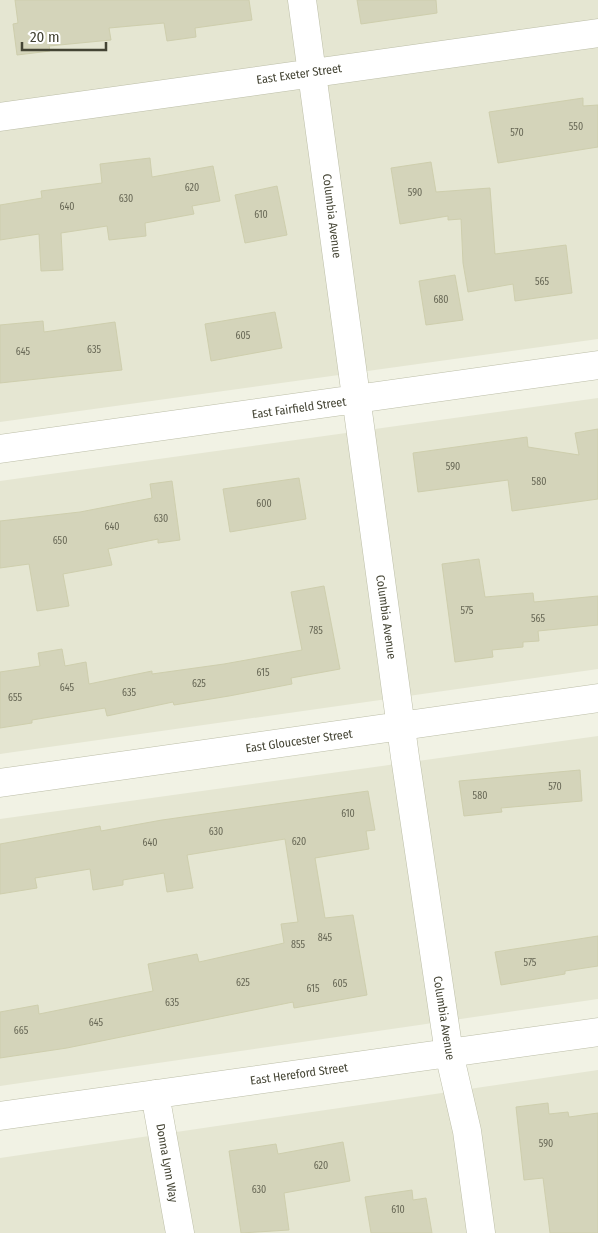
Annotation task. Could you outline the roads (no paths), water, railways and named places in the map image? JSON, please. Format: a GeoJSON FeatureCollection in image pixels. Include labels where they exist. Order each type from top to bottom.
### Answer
{"type":"FeatureCollection","features":[{"type":"Feature","properties":{"kind":"street","name":"Columbia Avenue"},"geometry":{"type":"LineString","coordinates":[[302,0],[401,726],[449,1053],[467,1131],[481,1233]]}},
{"type":"Feature","properties":{"kind":"street","name":"East Exeter Street"},"geometry":{"type":"LineString","coordinates":[[0,116],[598,33]]}},
{"type":"Feature","properties":{"kind":"street","name":"East Fairfield Street"},"geometry":{"type":"LineString","coordinates":[[0,449],[598,365]]}},
{"type":"Feature","properties":{"kind":"street","name":"East Gloucester Street"},"geometry":{"type":"LineString","coordinates":[[0,783],[598,698]]}},
{"type":"Feature","properties":{"kind":"street","name":"East Hereford Street"},"geometry":{"type":"LineString","coordinates":[[0,1116],[598,1032]]}},
{"type":"Feature","properties":{"kind":"street","name":"Donna Lynn Way"},"geometry":{"type":"LineString","coordinates":[[155,1094],[180,1233]]}}]}
